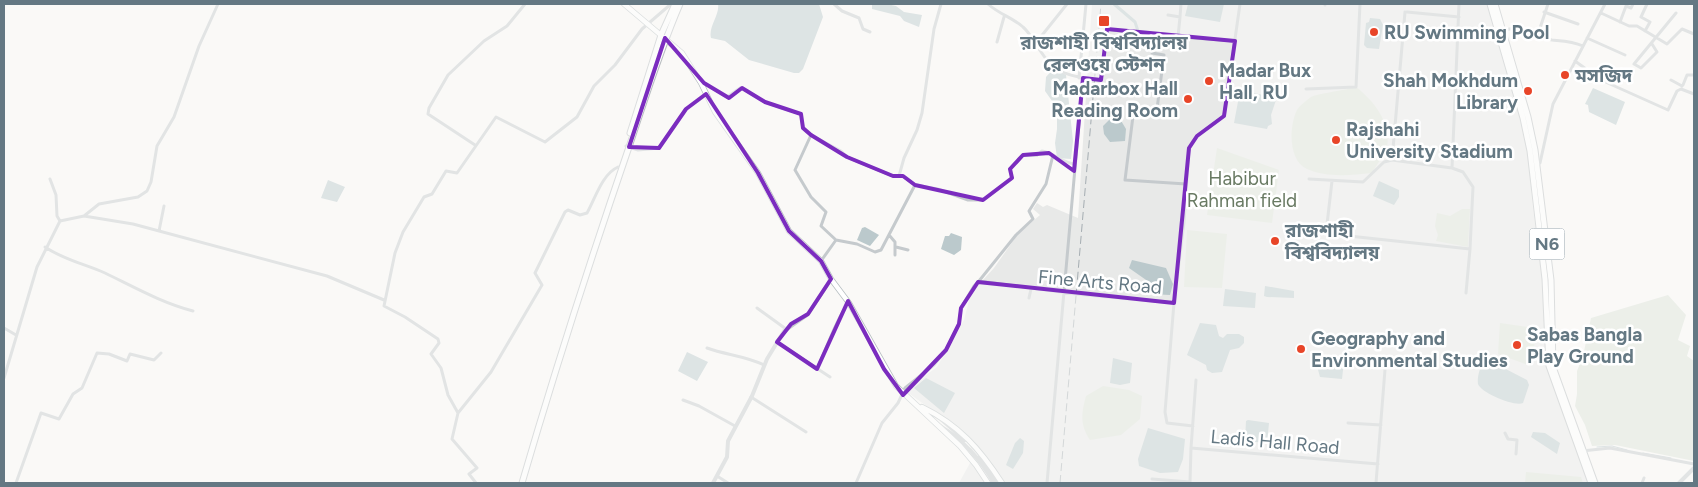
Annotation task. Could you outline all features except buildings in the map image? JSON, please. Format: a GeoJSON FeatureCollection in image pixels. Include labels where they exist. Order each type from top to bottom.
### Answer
{"type":"FeatureCollection","features":[{"type":"Feature","properties":{"kind":"main road"},"geometry":{"type":"LineString","coordinates":[[624,4],[646,25],[663,36],[682,54],[701,83],[715,112],[758,173],[790,231],[821,261],[831,279],[850,303],[884,368],[903,395],[969,438],[983,454],[1000,483]]}},
{"type":"Feature","properties":{"kind":"main road"},"geometry":{"type":"LineString","coordinates":[[520,483],[627,147],[675,4]]}},
{"type":"Feature","properties":{"kind":"main road"},"geometry":{"type":"LineString","coordinates":[[663,36],[680,4]]}},
{"type":"Feature","properties":{"kind":"main road","name":"N6"},"geometry":{"type":"LineString","coordinates":[[1490,4],[1501,31]]}},
{"type":"Feature","properties":{"kind":"main road","name":"N6"},"geometry":{"type":"LineString","coordinates":[[1494,4],[1535,164],[1545,279],[1548,362],[1591,483]]}},
{"type":"Feature","properties":{"kind":"main road"},"geometry":{"type":"LineString","coordinates":[[520,483],[548,381],[618,167],[627,147]]}},
{"type":"Feature","properties":{"kind":"main road"},"geometry":{"type":"LineString","coordinates":[[916,404],[976,464],[988,483]]}},
{"type":"Feature","properties":{"kind":"main road","name":"N6"},"geometry":{"type":"LineString","coordinates":[[1581,451],[1596,483]]}},
{"type":"Feature","properties":{"kind":"street"},"geometry":{"type":"LineString","coordinates":[[84,216],[99,204],[138,197],[146,191],[150,182],[157,146],[174,117],[199,46],[218,4]]}},
{"type":"Feature","properties":{"kind":"street"},"geometry":{"type":"LineString","coordinates":[[475,145],[428,114],[429,108],[448,75],[484,40],[507,26],[525,4]]}},
{"type":"Feature","properties":{"kind":"street"},"geometry":{"type":"LineString","coordinates":[[458,413],[448,395],[441,368],[430,354],[439,343],[438,339],[405,316],[384,306],[395,253],[403,232],[424,197],[432,194],[446,172],[457,173],[496,116],[544,142],[558,130],[569,125],[577,117],[594,86],[610,72],[646,25],[671,4]]}},
{"type":"Feature","properties":{"kind":"street"},"geometry":{"type":"LineString","coordinates":[[834,4],[842,11],[859,18],[863,29],[870,32]]}},
{"type":"Feature","properties":{"kind":"street"},"geometry":{"type":"LineString","coordinates":[[899,176],[922,113],[934,28],[941,4]]}},
{"type":"Feature","properties":{"kind":"street"},"geometry":{"type":"LineString","coordinates":[[988,4],[1004,16],[1023,26],[1049,64],[1066,75],[1081,78],[1101,80],[1106,29],[1154,35],[1235,41]]}},
{"type":"Feature","properties":{"kind":"street"},"geometry":{"type":"LineString","coordinates":[[1035,44],[1067,4]]}},
{"type":"Feature","properties":{"kind":"street"},"geometry":{"type":"LineString","coordinates":[[1047,483],[1075,164],[1086,4]]}},
{"type":"Feature","properties":{"kind":"street"},"geometry":{"type":"LineString","coordinates":[[1178,37],[1181,4]]}},
{"type":"Feature","properties":{"kind":"street","name":"Fine Arts Road"},"geometry":{"type":"LineString","coordinates":[[979,281],[1031,289],[1174,303],[1190,143],[1224,116],[1240,4]]}},
{"type":"Feature","properties":{"kind":"street"},"geometry":{"type":"LineString","coordinates":[[1306,89],[1356,87],[1360,4]]}},
{"type":"Feature","properties":{"kind":"street"},"geometry":{"type":"LineString","coordinates":[[1452,168],[1459,4]]}},
{"type":"Feature","properties":{"kind":"street"},"geometry":{"type":"LineString","coordinates":[[1538,34],[1547,4]]}},
{"type":"Feature","properties":{"kind":"street"},"geometry":{"type":"LineString","coordinates":[[1535,164],[1540,163],[1553,104],[1604,4]]}},
{"type":"Feature","properties":{"kind":"street"},"geometry":{"type":"LineString","coordinates":[[1620,22],[1626,6],[1631,8],[1633,4]]}},
{"type":"Feature","properties":{"kind":"street"},"geometry":{"type":"LineString","coordinates":[[1645,31],[1650,22],[1641,16],[1647,4]]}},
{"type":"Feature","properties":{"kind":"street"},"geometry":{"type":"LineString","coordinates":[[1392,160],[1406,12],[1459,16]]}},
{"type":"Feature","properties":{"kind":"street"},"geometry":{"type":"LineString","coordinates":[[1544,12],[1578,24]]}},
{"type":"Feature","properties":{"kind":"street"},"geometry":{"type":"LineString","coordinates":[[1601,13],[1629,26],[1634,25],[1667,44],[1682,29],[1694,34]]}},
{"type":"Feature","properties":{"kind":"street"},"geometry":{"type":"LineString","coordinates":[[1652,44],[1657,52],[1641,68],[1634,64],[1652,44],[1658,38],[1676,13]]}},
{"type":"Feature","properties":{"kind":"street"},"geometry":{"type":"LineString","coordinates":[[1168,15],[1180,17]]}},
{"type":"Feature","properties":{"kind":"street"},"geometry":{"type":"LineString","coordinates":[[998,42],[1004,16]]}},
{"type":"Feature","properties":{"kind":"street"},"geometry":{"type":"LineString","coordinates":[[1501,31],[1520,28],[1550,40],[1570,41],[1583,46]]}},
{"type":"Feature","properties":{"kind":"street"},"geometry":{"type":"LineString","coordinates":[[1154,35],[1152,53],[1164,55],[1157,109],[1134,108],[1126,180],[1186,184]]}},
{"type":"Feature","properties":{"kind":"street"},"geometry":{"type":"LineString","coordinates":[[1588,38],[1625,55]]}},
{"type":"Feature","properties":{"kind":"street"},"geometry":{"type":"LineString","coordinates":[[1576,62],[1601,80],[1668,110],[1676,91],[1682,87],[1687,75],[1694,76]]}},
{"type":"Feature","properties":{"kind":"street"},"geometry":{"type":"LineString","coordinates":[[1671,80],[1694,94]]}},
{"type":"Feature","properties":{"kind":"street"},"geometry":{"type":"LineString","coordinates":[[701,83],[727,97],[743,88],[764,102],[801,114],[803,128],[811,135],[841,151],[847,157],[893,176],[903,176],[915,185],[938,189],[968,200],[983,200],[1012,178],[1010,169],[1023,155],[1037,155],[1042,151],[1054,155],[1063,163],[1075,164]]}},
{"type":"Feature","properties":{"kind":"street"},"geometry":{"type":"LineString","coordinates":[[627,147],[652,150],[659,148],[686,109],[706,94]]}},
{"type":"Feature","properties":{"kind":"street"},"geometry":{"type":"LineString","coordinates":[[811,135],[795,170],[811,197],[826,212],[821,226],[836,240],[857,244],[875,252],[881,250],[915,185]]}},
{"type":"Feature","properties":{"kind":"street"},"geometry":{"type":"LineString","coordinates":[[856,483],[877,432],[903,395],[905,388],[934,365],[946,350],[959,324],[961,308],[979,281],[1016,234],[1033,219],[1034,216],[1029,211],[1046,184],[1054,155]]}},
{"type":"Feature","properties":{"kind":"street"},"geometry":{"type":"LineString","coordinates":[[1309,179],[1362,182],[1384,162],[1392,160],[1452,168],[1463,172],[1473,187],[1466,293]]}},
{"type":"Feature","properties":{"kind":"street"},"geometry":{"type":"LineString","coordinates":[[476,483],[469,474],[477,468],[452,439],[458,413],[492,372],[542,285],[535,273],[565,212],[568,210],[580,215],[587,213],[598,189],[614,169],[618,167]]}},
{"type":"Feature","properties":{"kind":"street"},"geometry":{"type":"LineString","coordinates":[[50,179],[56,195],[57,216],[60,221]]}},
{"type":"Feature","properties":{"kind":"street"},"geometry":{"type":"LineString","coordinates":[[1326,234],[1332,180]]}},
{"type":"Feature","properties":{"kind":"street"},"geometry":{"type":"LineString","coordinates":[[159,231],[164,206]]}},
{"type":"Feature","properties":{"kind":"street"},"geometry":{"type":"LineString","coordinates":[[4,378],[36,267],[45,248],[60,221],[84,216],[112,220],[159,231],[327,276],[384,300]]}},
{"type":"Feature","properties":{"kind":"street"},"geometry":{"type":"LineString","coordinates":[[1321,233],[1470,248]]}},
{"type":"Feature","properties":{"kind":"street"},"geometry":{"type":"LineString","coordinates":[[889,235],[895,242],[894,255]]}},
{"type":"Feature","properties":{"kind":"street"},"geometry":{"type":"LineString","coordinates":[[821,261],[836,240]]}},
{"type":"Feature","properties":{"kind":"street"},"geometry":{"type":"LineString","coordinates":[[896,247],[908,250]]}},
{"type":"Feature","properties":{"kind":"street"},"geometry":{"type":"LineString","coordinates":[[45,248],[64,258],[106,273],[120,282],[178,307],[194,311]]}},
{"type":"Feature","properties":{"kind":"street"},"geometry":{"type":"LineString","coordinates":[[713,483],[727,457],[728,441],[751,397],[764,364],[786,329],[808,314],[831,279]]}},
{"type":"Feature","properties":{"kind":"street"},"geometry":{"type":"LineString","coordinates":[[1029,298],[1031,289]]}},
{"type":"Feature","properties":{"kind":"street"},"geometry":{"type":"LineString","coordinates":[[816,369],[831,341],[839,318],[850,303]]}},
{"type":"Feature","properties":{"kind":"street"},"geometry":{"type":"LineString","coordinates":[[1174,303],[1165,412],[1167,422],[1193,426]]}},
{"type":"Feature","properties":{"kind":"street"},"geometry":{"type":"LineString","coordinates":[[757,308],[786,329]]}},
{"type":"Feature","properties":{"kind":"street"},"geometry":{"type":"LineString","coordinates":[[4,328],[16,336]]}},
{"type":"Feature","properties":{"kind":"street"},"geometry":{"type":"LineString","coordinates":[[777,342],[830,377]]}},
{"type":"Feature","properties":{"kind":"street"},"geometry":{"type":"LineString","coordinates":[[707,348],[737,357],[750,358],[764,364]]}},
{"type":"Feature","properties":{"kind":"street"},"geometry":{"type":"LineString","coordinates":[[16,483],[41,413],[59,419],[73,394],[82,388],[97,353],[109,354],[127,361],[130,354],[154,360],[161,353]]}},
{"type":"Feature","properties":{"kind":"street"},"geometry":{"type":"LineString","coordinates":[[1376,483],[1386,357]]}},
{"type":"Feature","properties":{"kind":"street","name":"Ladis Hall Road"},"geometry":{"type":"LineString","coordinates":[[1196,380],[1191,448],[1378,464]]}},
{"type":"Feature","properties":{"kind":"street"},"geometry":{"type":"LineString","coordinates":[[751,397],[806,432]]}},
{"type":"Feature","properties":{"kind":"street"},"geometry":{"type":"LineString","coordinates":[[683,400],[728,420],[735,426]]}},
{"type":"Feature","properties":{"kind":"street"},"geometry":{"type":"LineString","coordinates":[[940,419],[976,457],[994,483]]}},
{"type":"Feature","properties":{"kind":"street"},"geometry":{"type":"LineString","coordinates":[[936,423],[965,439],[979,454],[1000,483]]}},
{"type":"Feature","properties":{"kind":"street"},"geometry":{"type":"LineString","coordinates":[[1348,423],[1381,425]]}},
{"type":"Feature","properties":{"kind":"street"},"geometry":{"type":"LineString","coordinates":[[1505,433],[1508,439],[1518,440],[1516,454]]}},
{"type":"Feature","properties":{"kind":"street"},"geometry":{"type":"LineString","coordinates":[[1152,479],[1190,482],[1191,448]]}},
{"type":"Feature","properties":{"kind":"street"},"geometry":{"type":"LineString","coordinates":[[1581,451],[1610,448],[1694,464]]}},
{"type":"Feature","properties":{"kind":"street"},"geometry":{"type":"LineString","coordinates":[[1679,483],[1694,468]]}},
{"type":"Feature","properties":{"kind":"street"},"geometry":{"type":"LineString","coordinates":[[717,476],[728,483]]}},
{"type":"Feature","properties":{"kind":"street"},"geometry":{"type":"LineString","coordinates":[[1642,483],[1644,478]]}},
{"type":"Feature","properties":{"kind":"highlighted area"},"geometry":{"type":"Polygon","coordinates":[[[1107,29],[1235,41],[1224,116],[1197,136],[1189,148],[1174,303],[978,282],[961,308],[959,324],[946,350],[903,395],[884,369],[848,301],[817,369],[777,342],[791,324],[808,314],[831,279],[821,261],[789,231],[758,173],[706,94],[686,109],[659,148],[629,147],[665,38],[704,83],[729,98],[742,88],[765,102],[801,114],[803,128],[847,157],[893,176],[903,176],[915,185],[983,200],[1012,178],[1010,169],[1023,155],[1049,153],[1074,171],[1083,78],[1101,80],[1107,29]]]}},
{"type":"Feature","properties":{"kind":"shaded area"},"geometry":{"type":"Polygon","coordinates":[[[718,4],[819,4],[823,17],[803,69],[799,73],[794,73],[749,60],[725,41],[711,38],[711,30],[718,4]]]}},
{"type":"Feature","properties":{"kind":"shaded area"},"geometry":{"type":"Polygon","coordinates":[[[872,4],[887,4],[896,6],[904,12],[922,15],[919,27],[904,21],[900,16],[872,9],[872,4]]]}},
{"type":"Feature","properties":{"kind":"shaded area","name":"রাজশাহী বিশ্ববিদ্যালয়"},"geometry":{"type":"Polygon","coordinates":[[[1092,4],[1488,4],[1524,125],[1528,148],[1532,200],[1545,304],[1546,361],[1590,483],[959,483],[970,463],[971,438],[907,392],[937,367],[964,320],[971,293],[994,268],[1018,234],[1040,215],[1033,209],[1037,203],[1043,207],[1047,205],[1078,218],[1092,4]]]}},
{"type":"Feature","properties":{"kind":"shaded area"},"geometry":{"type":"Polygon","coordinates":[[[1188,4],[1224,4],[1220,22],[1185,16],[1188,4]]]}},
{"type":"Feature","properties":{"kind":"shaded area","name":"RU Swimming Pool"},"geometry":{"type":"Polygon","coordinates":[[[1370,18],[1380,19],[1383,25],[1379,49],[1367,48],[1364,45],[1366,23],[1369,22],[1370,18]]]}},
{"type":"Feature","properties":{"kind":"shaded area"},"geometry":{"type":"Polygon","coordinates":[[[1054,68],[1066,75],[1073,141],[1071,159],[1057,158],[1055,143],[1057,108],[1045,91],[1046,77],[1054,68]]]}},
{"type":"Feature","properties":{"kind":"shaded area"},"geometry":{"type":"Polygon","coordinates":[[[1593,88],[1625,102],[1616,125],[1589,112],[1588,105],[1585,104],[1593,88]]]}},
{"type":"Feature","properties":{"kind":"shaded area"},"geometry":{"type":"Polygon","coordinates":[[[1240,91],[1277,97],[1271,115],[1272,124],[1267,129],[1234,123],[1240,91]]]}},
{"type":"Feature","properties":{"kind":"shaded area"},"geometry":{"type":"Polygon","coordinates":[[[1110,119],[1120,119],[1126,129],[1125,141],[1110,142],[1104,134],[1103,126],[1110,119]]]}},
{"type":"Feature","properties":{"kind":"shaded area"},"geometry":{"type":"Polygon","coordinates":[[[328,180],[345,187],[337,202],[321,198],[328,180]]]}},
{"type":"Feature","properties":{"kind":"shaded area"},"geometry":{"type":"Polygon","coordinates":[[[1379,181],[1399,190],[1399,197],[1394,205],[1373,196],[1379,181]]]}},
{"type":"Feature","properties":{"kind":"shaded area"},"geometry":{"type":"Polygon","coordinates":[[[865,227],[879,235],[870,246],[857,240],[862,228],[865,227]]]}},
{"type":"Feature","properties":{"kind":"shaded area"},"geometry":{"type":"Polygon","coordinates":[[[951,233],[962,237],[961,250],[954,255],[941,249],[945,236],[949,236],[951,233]]]}},
{"type":"Feature","properties":{"kind":"shaded area"},"geometry":{"type":"Polygon","coordinates":[[[1132,260],[1166,268],[1173,284],[1170,295],[1151,294],[1149,282],[1129,268],[1132,260]]]}},
{"type":"Feature","properties":{"kind":"shaded area"},"geometry":{"type":"Polygon","coordinates":[[[1265,286],[1294,291],[1294,298],[1264,296],[1265,286]]]}},
{"type":"Feature","properties":{"kind":"shaded area"},"geometry":{"type":"Polygon","coordinates":[[[1225,289],[1256,293],[1255,308],[1223,306],[1225,289]]]}},
{"type":"Feature","properties":{"kind":"shaded area"},"geometry":{"type":"Polygon","coordinates":[[[1200,323],[1216,325],[1219,336],[1223,338],[1227,334],[1239,334],[1244,337],[1244,343],[1239,348],[1230,350],[1222,372],[1212,373],[1207,370],[1206,365],[1187,355],[1200,323]]]}},
{"type":"Feature","properties":{"kind":"shaded area"},"geometry":{"type":"Polygon","coordinates":[[[687,352],[708,362],[697,381],[678,371],[687,352]]]}},
{"type":"Feature","properties":{"kind":"shaded area"},"geometry":{"type":"Polygon","coordinates":[[[1113,358],[1132,363],[1130,383],[1120,385],[1110,383],[1113,358]]]}},
{"type":"Feature","properties":{"kind":"shaded area"},"geometry":{"type":"Polygon","coordinates":[[[1318,358],[1344,361],[1342,379],[1320,377],[1317,366],[1318,358]]]}},
{"type":"Feature","properties":{"kind":"shaded area"},"geometry":{"type":"Polygon","coordinates":[[[1483,361],[1496,364],[1527,380],[1529,385],[1523,403],[1506,401],[1480,388],[1478,378],[1483,361]]]}},
{"type":"Feature","properties":{"kind":"shaded area"},"geometry":{"type":"Polygon","coordinates":[[[926,378],[955,393],[944,413],[914,388],[926,378]]]}},
{"type":"Feature","properties":{"kind":"shaded area"},"geometry":{"type":"Polygon","coordinates":[[[1246,421],[1269,423],[1267,443],[1245,441],[1246,421]]]}},
{"type":"Feature","properties":{"kind":"shaded area"},"geometry":{"type":"Polygon","coordinates":[[[1148,428],[1185,439],[1183,459],[1178,472],[1160,473],[1139,466],[1138,459],[1148,428]]]}},
{"type":"Feature","properties":{"kind":"shaded area"},"geometry":{"type":"Polygon","coordinates":[[[1533,432],[1545,433],[1560,443],[1557,454],[1531,437],[1533,432]]]}},
{"type":"Feature","properties":{"kind":"shaded area"},"geometry":{"type":"Polygon","coordinates":[[[1020,438],[1024,441],[1023,453],[1013,469],[1006,465],[1015,443],[1020,438]]]}},
{"type":"Feature","properties":{"kind":"green space","name":"Rajshahi University Stadium"},"geometry":{"type":"Polygon","coordinates":[[[1356,87],[1374,105],[1384,120],[1387,129],[1386,149],[1372,173],[1331,175],[1307,169],[1296,159],[1293,151],[1292,134],[1294,117],[1297,110],[1311,97],[1356,87]]]}},
{"type":"Feature","properties":{"kind":"green space","name":"Habibur Rahman field"},"geometry":{"type":"Polygon","coordinates":[[[1217,148],[1279,170],[1272,223],[1207,215],[1217,148]]]}},
{"type":"Feature","properties":{"kind":"green space"},"geometry":{"type":"Polygon","coordinates":[[[1462,209],[1470,209],[1468,247],[1436,241],[1438,235],[1435,226],[1437,213],[1450,216],[1462,209]]]}},
{"type":"Feature","properties":{"kind":"green space"},"geometry":{"type":"Polygon","coordinates":[[[1187,230],[1227,234],[1222,288],[1184,287],[1187,230]]]}},
{"type":"Feature","properties":{"kind":"green space"},"geometry":{"type":"Polygon","coordinates":[[[1668,295],[1686,315],[1678,340],[1690,346],[1687,356],[1694,361],[1694,461],[1615,445],[1592,446],[1585,425],[1575,406],[1577,371],[1583,356],[1591,318],[1668,295]]]}},
{"type":"Feature","properties":{"kind":"green space","name":"Sabas Bangla Play Ground"},"geometry":{"type":"Polygon","coordinates":[[[1500,323],[1535,328],[1534,354],[1531,366],[1498,354],[1500,323]]]}},
{"type":"Feature","properties":{"kind":"green space"},"geometry":{"type":"Polygon","coordinates":[[[1103,386],[1129,390],[1142,396],[1140,419],[1121,435],[1090,440],[1083,424],[1084,402],[1086,396],[1103,386]]]}},
{"type":"Feature","properties":{"kind":"green space"},"geometry":{"type":"Polygon","coordinates":[[[1526,472],[1581,477],[1583,483],[1525,483],[1526,472]]]}},
{"type":"Feature","properties":{"kind":"waterway"},"geometry":{"type":"LineString","coordinates":[[1114,4],[1135,22],[1139,34]]}},
{"type":"Feature","properties":{"kind":"waterway"},"geometry":{"type":"LineString","coordinates":[[1597,447],[1612,446],[1627,450]]}},
{"type":"Feature","properties":{"kind":"waterway"},"geometry":{"type":"LineString","coordinates":[[1643,453],[1671,458]]}},
{"type":"Feature","properties":{"kind":"railway"},"geometry":{"type":"LineString","coordinates":[[1060,483],[1101,4]]}},
{"type":"Feature","properties":{"kind":"place","name":"রাজশাহী বিশ্ববিদ্যালয় রেলওয়ে স্টেশন"},"geometry":{"type":"Point","coordinates":[1104,21]}},
{"type":"Feature","properties":{"kind":"place","name":"RU Swimming Pool"},"geometry":{"type":"Point","coordinates":[1374,32]}},
{"type":"Feature","properties":{"kind":"place","name":"মসজিদ"},"geometry":{"type":"Point","coordinates":[1565,75]}},
{"type":"Feature","properties":{"kind":"place","name":"Madar Bux Hall, RU"},"geometry":{"type":"Point","coordinates":[1209,81]}},
{"type":"Feature","properties":{"kind":"place","name":"Shah Mokhdum Library"},"geometry":{"type":"Point","coordinates":[1528,91]}},
{"type":"Feature","properties":{"kind":"place","name":"Madarbox Hall Reading Room"},"geometry":{"type":"Point","coordinates":[1188,99]}},
{"type":"Feature","properties":{"kind":"place","name":"Rajshahi University Stadium"},"geometry":{"type":"Point","coordinates":[1336,140]}},
{"type":"Feature","properties":{"kind":"place","name":"রাজশাহী বিশ্ববিদ্যালয়"},"geometry":{"type":"Point","coordinates":[1275,241]}},
{"type":"Feature","properties":{"kind":"place","name":"Sabas Bangla Play Ground"},"geometry":{"type":"Point","coordinates":[1517,345]}},
{"type":"Feature","properties":{"kind":"place","name":"Geography and Environmental Studies"},"geometry":{"type":"Point","coordinates":[1301,349]}}]}
